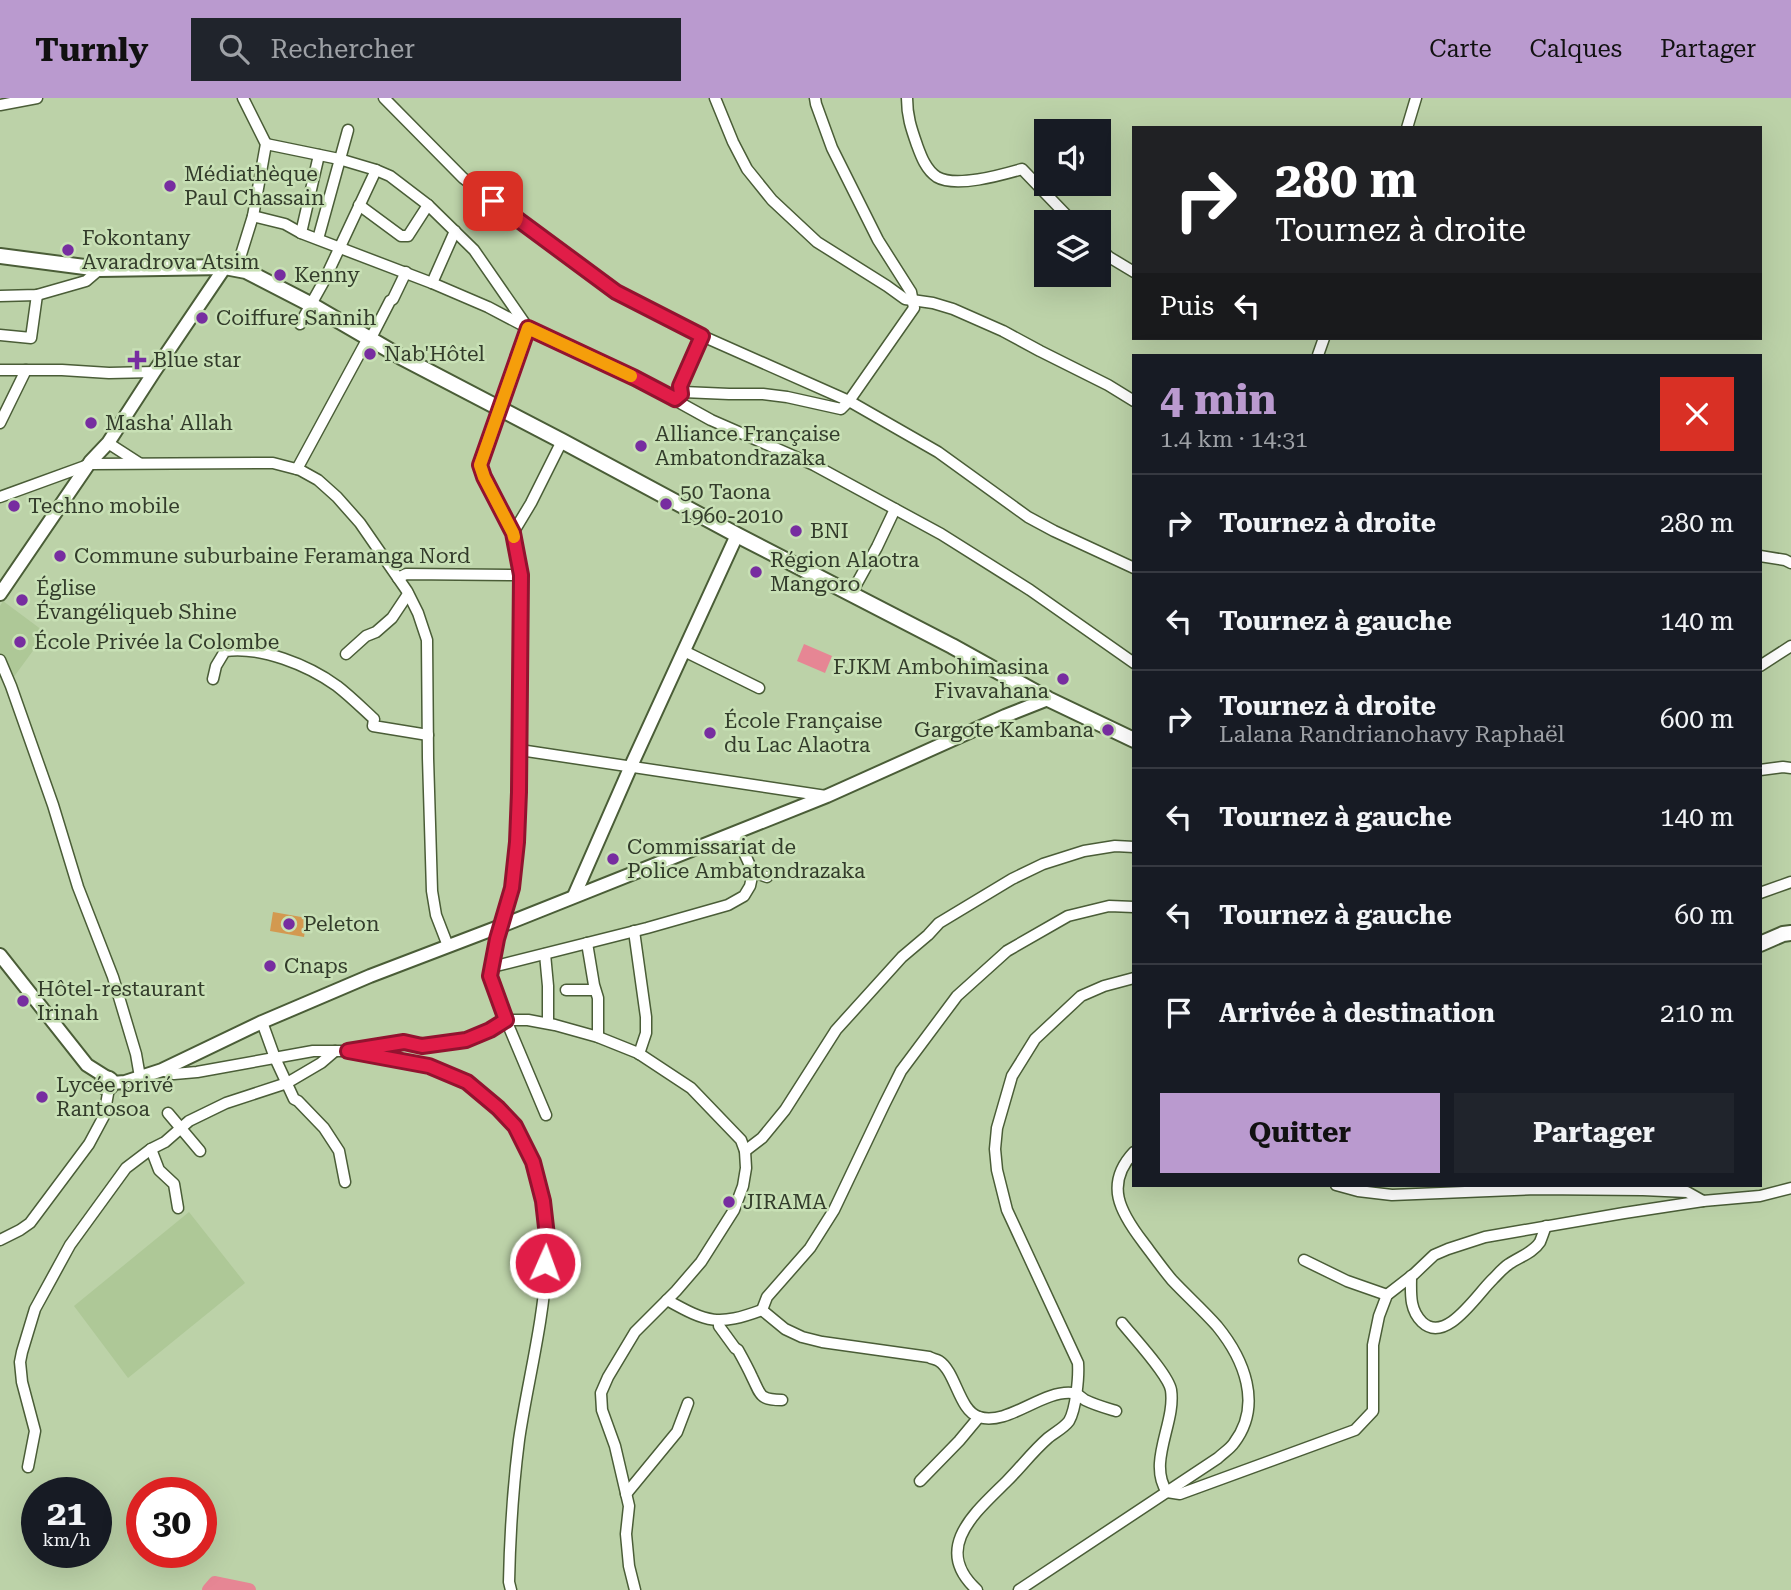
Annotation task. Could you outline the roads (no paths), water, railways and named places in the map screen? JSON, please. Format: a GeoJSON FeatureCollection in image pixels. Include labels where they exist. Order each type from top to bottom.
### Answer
{"type":"FeatureCollection","features":[{"type":"Feature","properties":{"kind":"main road"},"geometry":{"type":"LineString","coordinates":[[0,256],[100,269],[225,267],[246,271],[737,535],[1048,699],[1132,739]]}},
{"type":"Feature","properties":{"kind":"main road"},"geometry":{"type":"LineString","coordinates":[[1762,943],[1791,933]]}},
{"type":"Feature","properties":{"kind":"street"},"geometry":{"type":"LineString","coordinates":[[0,105],[37,98]]}},
{"type":"Feature","properties":{"kind":"street"},"geometry":{"type":"LineString","coordinates":[[0,594],[89,464],[108,443],[225,267],[239,261],[253,216],[266,144],[243,98]]}},
{"type":"Feature","properties":{"kind":"street"},"geometry":{"type":"LineString","coordinates":[[384,98],[463,178],[616,292],[702,336],[849,401],[938,452],[1028,517],[1132,567]]}},
{"type":"Feature","properties":{"kind":"street"},"geometry":{"type":"LineString","coordinates":[[715,98],[747,169],[772,200],[817,242],[905,299],[953,309],[1003,331],[1132,400]]}},
{"type":"Feature","properties":{"kind":"street"},"geometry":{"type":"LineString","coordinates":[[678,396],[684,392],[764,394],[841,409],[914,308],[911,292],[878,240],[832,148],[815,98]]}},
{"type":"Feature","properties":{"kind":"street"},"geometry":{"type":"LineString","coordinates":[[907,98],[907,116],[923,162],[936,176],[952,181],[991,178],[1022,169],[1061,210]]}},
{"type":"Feature","properties":{"kind":"street"},"geometry":{"type":"LineString","coordinates":[[1408,126],[1416,98]]}},
{"type":"Feature","properties":{"kind":"street"},"geometry":{"type":"LineString","coordinates":[[318,239],[348,130]]}},
{"type":"Feature","properties":{"kind":"street"},"geometry":{"type":"LineString","coordinates":[[266,144],[339,159],[390,176],[428,205],[474,250],[528,328]]}},
{"type":"Feature","properties":{"kind":"street"},"geometry":{"type":"LineString","coordinates":[[301,233],[319,155]]}},
{"type":"Feature","properties":{"kind":"street"},"geometry":{"type":"LineString","coordinates":[[300,324],[324,281],[376,170]]}},
{"type":"Feature","properties":{"kind":"street"},"geometry":{"type":"LineString","coordinates":[[359,205],[401,236],[408,236],[428,205]]}},
{"type":"Feature","properties":{"kind":"street"},"geometry":{"type":"LineString","coordinates":[[253,216],[285,224],[301,233],[432,282],[678,396],[711,420],[814,465],[941,534],[1030,590],[1132,662]]}},
{"type":"Feature","properties":{"kind":"street"},"geometry":{"type":"LineString","coordinates":[[432,282],[455,230]]}},
{"type":"Feature","properties":{"kind":"street"},"geometry":{"type":"LineString","coordinates":[[1111,258],[1132,271]]}},
{"type":"Feature","properties":{"kind":"street"},"geometry":{"type":"LineString","coordinates":[[0,296],[37,295],[86,281],[100,269]]}},
{"type":"Feature","properties":{"kind":"street"},"geometry":{"type":"LineString","coordinates":[[297,469],[368,338],[372,336],[393,299],[405,272]]}},
{"type":"Feature","properties":{"kind":"street"},"geometry":{"type":"LineString","coordinates":[[0,335],[31,338],[37,295]]}},
{"type":"Feature","properties":{"kind":"street"},"geometry":{"type":"LineString","coordinates":[[528,328],[480,465],[513,533],[521,575],[519,792],[514,865],[512,888],[497,939],[490,976],[546,1115]]}},
{"type":"Feature","properties":{"kind":"street"},"geometry":{"type":"LineString","coordinates":[[678,396],[702,336]]}},
{"type":"Feature","properties":{"kind":"street"},"geometry":{"type":"LineString","coordinates":[[0,370],[153,372]]}},
{"type":"Feature","properties":{"kind":"street"},"geometry":{"type":"LineString","coordinates":[[0,423],[26,370]]}},
{"type":"Feature","properties":{"kind":"street"},"geometry":{"type":"LineString","coordinates":[[513,533],[562,441]]}},
{"type":"Feature","properties":{"kind":"street"},"geometry":{"type":"LineString","coordinates":[[108,443],[139,463]]}},
{"type":"Feature","properties":{"kind":"street"},"geometry":{"type":"LineString","coordinates":[[0,497],[89,464],[139,463],[273,463],[297,469],[318,480],[337,497],[360,523],[398,578],[418,613],[427,640],[432,891],[436,915],[448,946]]}},
{"type":"Feature","properties":{"kind":"street"},"geometry":{"type":"LineString","coordinates":[[851,594],[895,509]]}},
{"type":"Feature","properties":{"kind":"street"},"geometry":{"type":"LineString","coordinates":[[574,896],[737,535]]}},
{"type":"Feature","properties":{"kind":"street"},"geometry":{"type":"LineString","coordinates":[[1762,556],[1789,559]]}},
{"type":"Feature","properties":{"kind":"street"},"geometry":{"type":"LineString","coordinates":[[398,578],[405,574],[521,575]]}},
{"type":"Feature","properties":{"kind":"street"},"geometry":{"type":"LineString","coordinates":[[346,654],[392,618],[408,594]]}},
{"type":"Feature","properties":{"kind":"street"},"geometry":{"type":"LineString","coordinates":[[1762,665],[1791,646]]}},
{"type":"Feature","properties":{"kind":"street"},"geometry":{"type":"LineString","coordinates":[[213,679],[216,666],[225,652],[250,650],[265,653],[316,672],[339,687],[374,719],[373,726],[428,735]]}},
{"type":"Feature","properties":{"kind":"street"},"geometry":{"type":"LineString","coordinates":[[684,651],[759,688]]}},
{"type":"Feature","properties":{"kind":"street"},"geometry":{"type":"LineString","coordinates":[[0,660],[53,805],[78,887],[113,977],[136,1054],[140,1077]]}},
{"type":"Feature","properties":{"kind":"street"},"geometry":{"type":"LineString","coordinates":[[0,955],[88,1065],[108,1081],[140,1077],[162,1070],[262,1021],[827,796],[1048,699]]}},
{"type":"Feature","properties":{"kind":"street"},"geometry":{"type":"LineString","coordinates":[[520,750],[827,796]]}},
{"type":"Feature","properties":{"kind":"street"},"geometry":{"type":"LineString","coordinates":[[1762,770],[1791,768]]}},
{"type":"Feature","properties":{"kind":"street"},"geometry":{"type":"LineString","coordinates":[[492,967],[634,932],[728,905],[744,897],[753,872],[734,833]]}},
{"type":"Feature","properties":{"kind":"street"},"geometry":{"type":"LineString","coordinates":[[745,1151],[762,1138],[785,1110],[836,1030],[902,957],[939,923],[1012,878],[1043,864],[1084,851],[1115,846],[1132,847]]}},
{"type":"Feature","properties":{"kind":"street"},"geometry":{"type":"LineString","coordinates":[[753,872],[766,877]]}},
{"type":"Feature","properties":{"kind":"street"},"geometry":{"type":"LineString","coordinates":[[1762,892],[1791,883]]}},
{"type":"Feature","properties":{"kind":"street"},"geometry":{"type":"LineString","coordinates":[[762,1310],[766,1297],[810,1248],[834,1210],[901,1071],[957,996],[1007,951],[1068,916],[1110,906],[1132,906]]}},
{"type":"Feature","properties":{"kind":"street"},"geometry":{"type":"LineString","coordinates":[[634,932],[646,1017],[646,1033],[639,1054]]}},
{"type":"Feature","properties":{"kind":"street"},"geometry":{"type":"LineString","coordinates":[[587,943],[597,998],[598,1037]]}},
{"type":"Feature","properties":{"kind":"street"},"geometry":{"type":"LineString","coordinates":[[545,954],[548,1024]]}},
{"type":"Feature","properties":{"kind":"street"},"geometry":{"type":"LineString","coordinates":[[977,1590],[961,1573],[957,1557],[958,1541],[967,1522],[1046,1440],[1068,1422],[1077,1394],[1079,1373],[1078,1363],[1007,1210],[997,1170],[997,1128],[1012,1076],[1035,1039],[1082,996],[1104,986],[1132,979]]}},
{"type":"Feature","properties":{"kind":"street"},"geometry":{"type":"LineString","coordinates":[[566,990],[595,990]]}},
{"type":"Feature","properties":{"kind":"street"},"geometry":{"type":"LineString","coordinates":[[162,1070],[174,1074],[197,1072],[313,1051],[348,1051],[404,1042],[422,1046],[466,1040],[506,1020],[528,1020],[598,1037],[639,1054],[691,1088],[741,1140],[746,1168],[734,1210],[701,1262],[635,1332],[601,1393],[602,1409],[615,1446],[629,1506],[626,1534],[629,1566],[635,1590]]}},
{"type":"Feature","properties":{"kind":"street"},"geometry":{"type":"LineString","coordinates":[[262,1021],[294,1099],[324,1128],[339,1151],[345,1182]]}},
{"type":"Feature","properties":{"kind":"street"},"geometry":{"type":"LineString","coordinates":[[28,1467],[35,1431],[22,1382],[20,1362],[35,1309],[77,1235],[126,1168],[165,1142],[189,1121],[226,1103],[286,1083],[321,1063],[335,1051]]}},
{"type":"Feature","properties":{"kind":"street"},"geometry":{"type":"LineString","coordinates":[[348,1051],[429,1066],[467,1082],[515,1126],[533,1162],[543,1201],[547,1236],[541,1316],[519,1438],[511,1514],[511,1590]]}},
{"type":"Feature","properties":{"kind":"street"},"geometry":{"type":"LineString","coordinates":[[0,1240],[30,1223],[89,1144],[99,1128],[106,1106],[108,1081]]}},
{"type":"Feature","properties":{"kind":"street"},"geometry":{"type":"LineString","coordinates":[[168,1113],[200,1151]]}},
{"type":"Feature","properties":{"kind":"street"},"geometry":{"type":"LineString","coordinates":[[151,1149],[159,1170],[174,1184],[178,1209]]}},
{"type":"Feature","properties":{"kind":"street"},"geometry":{"type":"LineString","coordinates":[[1019,1590],[1218,1458],[1233,1444],[1244,1425],[1249,1388],[1244,1369],[1217,1327],[1171,1278],[1122,1212],[1117,1194],[1118,1178],[1124,1162],[1132,1154]]}},
{"type":"Feature","properties":{"kind":"street"},"geometry":{"type":"LineString","coordinates":[[1343,1187],[1392,1195],[1536,1189],[1643,1190],[1687,1192],[1703,1201]]}},
{"type":"Feature","properties":{"kind":"street"},"geometry":{"type":"LineString","coordinates":[[1167,1492],[1180,1494],[1355,1430],[1373,1410],[1373,1345],[1379,1315],[1387,1295],[1434,1255],[1485,1237],[1703,1201],[1760,1196],[1791,1188]]}},
{"type":"Feature","properties":{"kind":"street"},"geometry":{"type":"LineString","coordinates":[[1411,1276],[1410,1298],[1415,1315],[1428,1327],[1436,1329],[1447,1325],[1463,1314],[1483,1289],[1508,1265],[1533,1249],[1546,1226]]}},
{"type":"Feature","properties":{"kind":"street"},"geometry":{"type":"LineString","coordinates":[[0,1252],[11,1235]]}},
{"type":"Feature","properties":{"kind":"street"},"geometry":{"type":"LineString","coordinates":[[1304,1260],[1347,1281],[1387,1295]]}},
{"type":"Feature","properties":{"kind":"street"},"geometry":{"type":"LineString","coordinates":[[667,1300],[691,1314],[719,1321],[762,1310]]}},
{"type":"Feature","properties":{"kind":"street"},"geometry":{"type":"LineString","coordinates":[[762,1310],[785,1329],[802,1337],[929,1357],[940,1362],[948,1371],[968,1409],[978,1417],[1002,1416],[1069,1392],[1116,1411]]}},
{"type":"Feature","properties":{"kind":"street"},"geometry":{"type":"LineString","coordinates":[[719,1321],[719,1326],[742,1358],[759,1393],[768,1400],[782,1400]]}},
{"type":"Feature","properties":{"kind":"street"},"geometry":{"type":"LineString","coordinates":[[1122,1323],[1153,1359],[1171,1388],[1168,1426],[1158,1464],[1167,1492]]}},
{"type":"Feature","properties":{"kind":"street"},"geometry":{"type":"LineString","coordinates":[[626,1493],[677,1432],[688,1403]]}},
{"type":"Feature","properties":{"kind":"street"},"geometry":{"type":"LineString","coordinates":[[920,1481],[960,1441],[978,1417]]}},
{"type":"Feature","properties":{"kind":"waterway"},"geometry":{"type":"LineString","coordinates":[[209,1590],[215,1583],[249,1590]]}},
{"type":"Feature","properties":{"kind":"place","name":"Médiathèque Paul Chassain"},"geometry":{"type":"Point","coordinates":[170,186]}},
{"type":"Feature","properties":{"kind":"place","name":"Fokontany Avaradrova Atsim"},"geometry":{"type":"Point","coordinates":[68,250]}},
{"type":"Feature","properties":{"kind":"place","name":"Kenny"},"geometry":{"type":"Point","coordinates":[280,275]}},
{"type":"Feature","properties":{"kind":"place","name":"Coiffure Sannih"},"geometry":{"type":"Point","coordinates":[202,318]}},
{"type":"Feature","properties":{"kind":"place","name":"Nab'Hôtel"},"geometry":{"type":"Point","coordinates":[370,354]}},
{"type":"Feature","properties":{"kind":"place","name":"Blue star"},"geometry":{"type":"Point","coordinates":[137,360]}},
{"type":"Feature","properties":{"kind":"place","name":"Masha' Allah"},"geometry":{"type":"Point","coordinates":[91,423]}},
{"type":"Feature","properties":{"kind":"place","name":"Alliance Française Ambatondrazaka"},"geometry":{"type":"Point","coordinates":[641,446]}},
{"type":"Feature","properties":{"kind":"place","name":"50 Taona 1960-2010"},"geometry":{"type":"Point","coordinates":[666,504]}},
{"type":"Feature","properties":{"kind":"place","name":"Techno mobile"},"geometry":{"type":"Point","coordinates":[14,506]}},
{"type":"Feature","properties":{"kind":"place","name":"BNI"},"geometry":{"type":"Point","coordinates":[796,531]}},
{"type":"Feature","properties":{"kind":"place","name":"Commune suburbaine Feramanga Nord"},"geometry":{"type":"Point","coordinates":[60,556]}},
{"type":"Feature","properties":{"kind":"place","name":"Région Alaotra Mangoro"},"geometry":{"type":"Point","coordinates":[756,572]}},
{"type":"Feature","properties":{"kind":"place","name":"Église Évangéliqueb Shine"},"geometry":{"type":"Point","coordinates":[22,600]}},
{"type":"Feature","properties":{"kind":"place","name":"École Privée la Colombe"},"geometry":{"type":"Point","coordinates":[20,642]}},
{"type":"Feature","properties":{"kind":"place","name":"FJKM Ambohimasina Fivavahana"},"geometry":{"type":"Point","coordinates":[1063,679]}},
{"type":"Feature","properties":{"kind":"place","name":"Gargote Kambana"},"geometry":{"type":"Point","coordinates":[1108,730]}},
{"type":"Feature","properties":{"kind":"place","name":"École Française du Lac Alaotra"},"geometry":{"type":"Point","coordinates":[710,733]}},
{"type":"Feature","properties":{"kind":"place","name":"Commissariat de Police Ambatondrazaka"},"geometry":{"type":"Point","coordinates":[613,859]}},
{"type":"Feature","properties":{"kind":"place","name":"Peleton"},"geometry":{"type":"Point","coordinates":[289,924]}},
{"type":"Feature","properties":{"kind":"place","name":"Cnaps"},"geometry":{"type":"Point","coordinates":[270,966]}},
{"type":"Feature","properties":{"kind":"place","name":"Hôtel-restaurant Irinah"},"geometry":{"type":"Point","coordinates":[23,1001]}},
{"type":"Feature","properties":{"kind":"place","name":"Lycée privé Rantosoa"},"geometry":{"type":"Point","coordinates":[42,1097]}},
{"type":"Feature","properties":{"kind":"place","name":"JIRAMA"},"geometry":{"type":"Point","coordinates":[729,1202]}}]}
